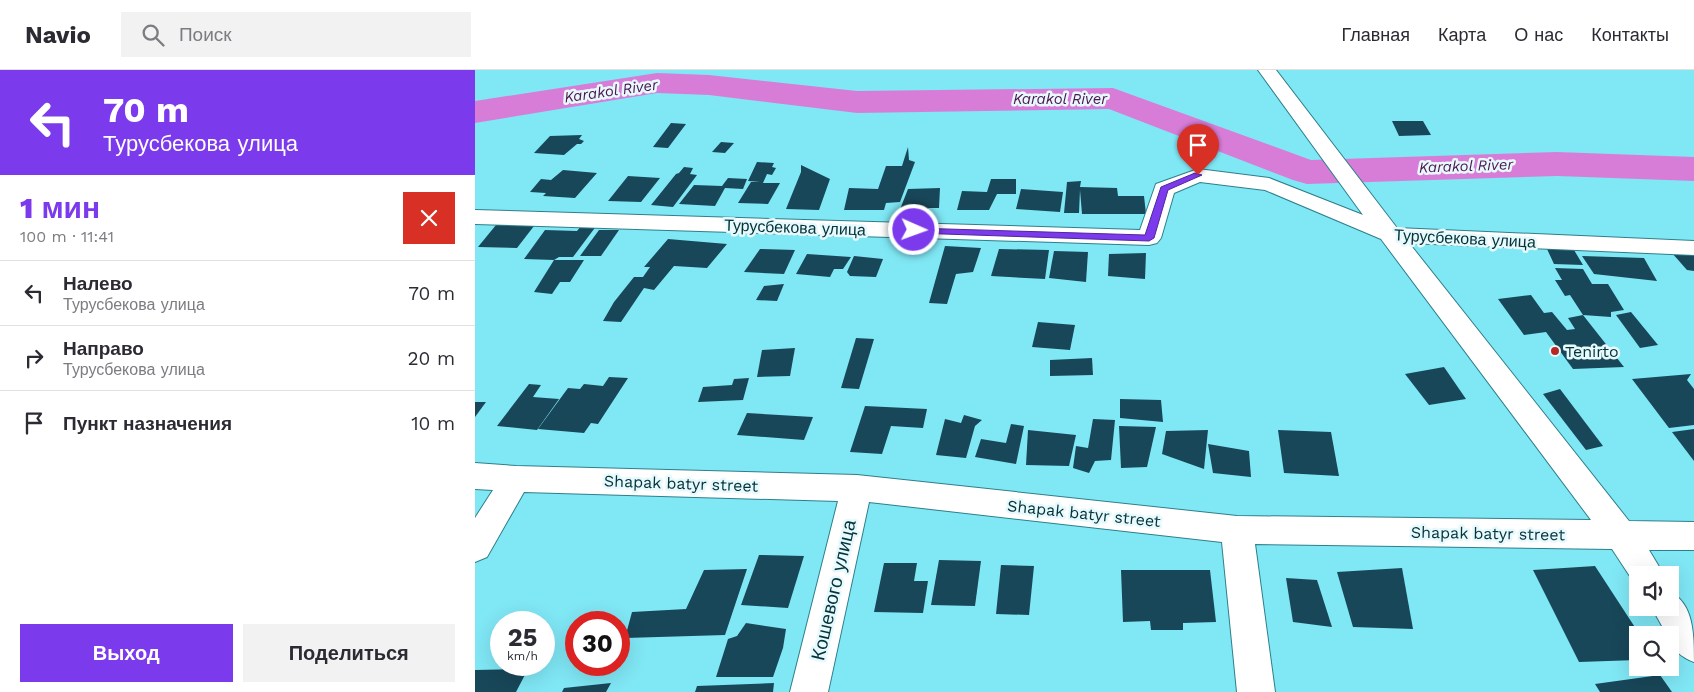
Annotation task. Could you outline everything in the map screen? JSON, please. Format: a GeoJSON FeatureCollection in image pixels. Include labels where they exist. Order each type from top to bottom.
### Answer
{"type":"FeatureCollection","features":[{"type":"Feature","properties":{"kind":"street"},"geometry":{"type":"LineString","coordinates":[[1267,70],[1363,200],[1621,535],[1641,566]]}},
{"type":"Feature","properties":{"kind":"street","name":"Турусбекова улица"},"geometry":{"type":"LineString","coordinates":[[475,216],[1149,238],[1164,189],[1198,175],[1269,184],[1391,235],[1694,248]]}},
{"type":"Feature","properties":{"kind":"street","name":"Shapak batyr street"},"geometry":{"type":"LineString","coordinates":[[475,476],[516,479],[857,488],[1237,530],[1694,536]]}},
{"type":"Feature","properties":{"kind":"street"},"geometry":{"type":"LineString","coordinates":[[475,547],[516,479]]}},
{"type":"Feature","properties":{"kind":"street","name":"Кошевого улица"},"geometry":{"type":"LineString","coordinates":[[809,692],[857,488]]}},
{"type":"Feature","properties":{"kind":"street"},"geometry":{"type":"LineString","coordinates":[[1237,530],[1256,692]]}},
{"type":"Feature","properties":{"kind":"street"},"geometry":{"type":"LineString","coordinates":[[1674,616],[1694,645]]}},
{"type":"Feature","properties":{"kind":"building"},"geometry":{"type":"Polygon","coordinates":[[[1392,121],[1423,121],[1431,135],[1399,136],[1392,121]]]}},
{"type":"Feature","properties":{"kind":"building"},"geometry":{"type":"Polygon","coordinates":[[[671,123],[686,124],[668,148],[653,147],[671,123]]]}},
{"type":"Feature","properties":{"kind":"building"},"geometry":{"type":"Polygon","coordinates":[[[582,135],[579,139],[584,141],[581,144],[577,144],[564,155],[534,153],[550,136],[582,135]]]}},
{"type":"Feature","properties":{"kind":"building"},"geometry":{"type":"Polygon","coordinates":[[[721,142],[734,143],[725,153],[712,152],[721,142]]]}},
{"type":"Feature","properties":{"kind":"building"},"geometry":{"type":"Polygon","coordinates":[[[908,147],[909,160],[915,162],[900,202],[886,203],[884,210],[844,210],[849,188],[878,189],[886,166],[902,166],[908,147]]]}},
{"type":"Feature","properties":{"kind":"building"},"geometry":{"type":"Polygon","coordinates":[[[757,162],[774,163],[772,167],[776,168],[772,175],[767,174],[763,183],[780,183],[768,204],[738,203],[751,182],[760,182],[748,181],[757,162]]]}},
{"type":"Feature","properties":{"kind":"building"},"geometry":{"type":"Polygon","coordinates":[[[801,165],[830,179],[819,210],[786,209],[801,172],[801,165]]]}},
{"type":"Feature","properties":{"kind":"building"},"geometry":{"type":"Polygon","coordinates":[[[684,167],[693,168],[690,174],[697,175],[673,207],[651,205],[676,174],[684,167]]]}},
{"type":"Feature","properties":{"kind":"building"},"geometry":{"type":"Polygon","coordinates":[[[563,170],[597,173],[575,198],[543,196],[546,193],[530,192],[541,179],[551,180],[563,170]]]}},
{"type":"Feature","properties":{"kind":"building"},"geometry":{"type":"Polygon","coordinates":[[[628,176],[660,178],[641,202],[608,201],[628,176]]]}},
{"type":"Feature","properties":{"kind":"building"},"geometry":{"type":"Polygon","coordinates":[[[728,178],[747,179],[743,189],[725,188],[715,206],[679,204],[694,185],[722,186],[728,178]]]}},
{"type":"Feature","properties":{"kind":"building"},"geometry":{"type":"Polygon","coordinates":[[[991,179],[1016,179],[1016,194],[997,194],[989,210],[957,210],[962,191],[987,192],[991,179]]]}},
{"type":"Feature","properties":{"kind":"building"},"geometry":{"type":"Polygon","coordinates":[[[1081,181],[1080,187],[1117,188],[1118,196],[1144,196],[1146,214],[1082,214],[1080,190],[1079,213],[1064,213],[1067,182],[1081,181]]]}},
{"type":"Feature","properties":{"kind":"building"},"geometry":{"type":"Polygon","coordinates":[[[940,188],[939,208],[929,208],[925,212],[899,212],[908,189],[940,188]]]}},
{"type":"Feature","properties":{"kind":"building"},"geometry":{"type":"Polygon","coordinates":[[[1021,189],[1063,192],[1060,212],[1016,209],[1021,189]]]}},
{"type":"Feature","properties":{"kind":"building"},"geometry":{"type":"Polygon","coordinates":[[[586,220],[600,221],[573,257],[559,257],[554,260],[524,259],[545,230],[577,231],[586,220]]]}},
{"type":"Feature","properties":{"kind":"building"},"geometry":{"type":"Polygon","coordinates":[[[496,225],[534,226],[517,248],[478,247],[496,225]]]}},
{"type":"Feature","properties":{"kind":"building"},"geometry":{"type":"Polygon","coordinates":[[[599,230],[619,230],[601,256],[580,256],[599,230]]]}},
{"type":"Feature","properties":{"kind":"building"},"geometry":{"type":"Polygon","coordinates":[[[668,239],[727,244],[707,268],[674,266],[654,290],[644,288],[621,322],[603,321],[614,302],[634,277],[643,277],[650,267],[644,267],[668,239]]]}},
{"type":"Feature","properties":{"kind":"building"},"geometry":{"type":"Polygon","coordinates":[[[945,246],[981,248],[973,272],[956,274],[947,304],[929,303],[945,246]]]}},
{"type":"Feature","properties":{"kind":"building"},"geometry":{"type":"Polygon","coordinates":[[[760,249],[795,250],[784,274],[744,272],[760,249]]]}},
{"type":"Feature","properties":{"kind":"building"},"geometry":{"type":"Polygon","coordinates":[[[999,249],[1049,250],[1045,279],[991,276],[999,249]]]}},
{"type":"Feature","properties":{"kind":"building"},"geometry":{"type":"Polygon","coordinates":[[[1547,249],[1574,250],[1583,265],[1554,264],[1547,249]]]}},
{"type":"Feature","properties":{"kind":"building"},"geometry":{"type":"Polygon","coordinates":[[[1054,251],[1088,252],[1086,282],[1049,278],[1054,251]]]}},
{"type":"Feature","properties":{"kind":"building"},"geometry":{"type":"Polygon","coordinates":[[[1146,253],[1145,279],[1108,276],[1109,254],[1146,253]]]}},
{"type":"Feature","properties":{"kind":"building"},"geometry":{"type":"Polygon","coordinates":[[[1672,253],[1694,254],[1694,271],[1687,270],[1672,253]]]}},
{"type":"Feature","properties":{"kind":"building"},"geometry":{"type":"Polygon","coordinates":[[[807,254],[851,257],[843,269],[834,269],[830,277],[796,274],[807,254]]]}},
{"type":"Feature","properties":{"kind":"building"},"geometry":{"type":"Polygon","coordinates":[[[854,256],[883,259],[876,277],[850,276],[847,272],[854,256]]]}},
{"type":"Feature","properties":{"kind":"building"},"geometry":{"type":"Polygon","coordinates":[[[1582,256],[1644,258],[1657,281],[1594,274],[1582,256]]]}},
{"type":"Feature","properties":{"kind":"building"},"geometry":{"type":"Polygon","coordinates":[[[554,260],[584,260],[570,282],[560,282],[552,294],[534,292],[554,260]]]}},
{"type":"Feature","properties":{"kind":"building"},"geometry":{"type":"Polygon","coordinates":[[[1555,268],[1583,269],[1592,284],[1608,284],[1624,310],[1611,312],[1611,317],[1583,315],[1570,295],[1565,296],[1555,280],[1562,280],[1555,268]]]}},
{"type":"Feature","properties":{"kind":"building"},"geometry":{"type":"Polygon","coordinates":[[[784,284],[777,301],[756,300],[764,286],[784,284]]]}},
{"type":"Feature","properties":{"kind":"building"},"geometry":{"type":"Polygon","coordinates":[[[1531,295],[1544,313],[1552,312],[1567,330],[1575,329],[1568,318],[1583,315],[1624,367],[1573,369],[1546,332],[1524,335],[1498,299],[1531,295]]]}},
{"type":"Feature","properties":{"kind":"building"},"geometry":{"type":"Polygon","coordinates":[[[1631,312],[1658,345],[1640,348],[1616,315],[1631,312]]]}},
{"type":"Feature","properties":{"kind":"building"},"geometry":{"type":"Polygon","coordinates":[[[1038,322],[1075,325],[1070,350],[1032,347],[1038,322]]]}},
{"type":"Feature","properties":{"kind":"building"},"geometry":{"type":"Polygon","coordinates":[[[856,338],[874,339],[859,389],[841,388],[856,338]]]}},
{"type":"Feature","properties":{"kind":"building"},"geometry":{"type":"Polygon","coordinates":[[[795,348],[790,376],[757,377],[762,350],[795,348]]]}},
{"type":"Feature","properties":{"kind":"building"},"geometry":{"type":"Polygon","coordinates":[[[1092,358],[1093,375],[1050,376],[1050,360],[1092,358]]]}},
{"type":"Feature","properties":{"kind":"building"},"geometry":{"type":"Polygon","coordinates":[[[1444,367],[1466,399],[1429,405],[1405,374],[1444,367]]]}},
{"type":"Feature","properties":{"kind":"building"},"geometry":{"type":"Polygon","coordinates":[[[1691,374],[1687,380],[1694,389],[1694,425],[1669,428],[1632,379],[1691,374]]]}},
{"type":"Feature","properties":{"kind":"building"},"geometry":{"type":"Polygon","coordinates":[[[609,377],[628,378],[598,424],[591,423],[584,433],[538,429],[568,388],[580,389],[584,384],[603,386],[609,377]]]}},
{"type":"Feature","properties":{"kind":"building"},"geometry":{"type":"Polygon","coordinates":[[[749,378],[743,400],[698,402],[703,387],[732,385],[734,379],[749,378]]]}},
{"type":"Feature","properties":{"kind":"building"},"geometry":{"type":"Polygon","coordinates":[[[529,384],[541,385],[533,397],[559,399],[537,430],[497,426],[529,384]]]}},
{"type":"Feature","properties":{"kind":"building"},"geometry":{"type":"Polygon","coordinates":[[[1560,389],[1603,446],[1586,450],[1543,394],[1560,389]]]}},
{"type":"Feature","properties":{"kind":"building"},"geometry":{"type":"Polygon","coordinates":[[[1120,399],[1161,400],[1163,422],[1120,418],[1120,399]]]}},
{"type":"Feature","properties":{"kind":"building"},"geometry":{"type":"Polygon","coordinates":[[[475,402],[486,402],[475,417],[475,402]]]}},
{"type":"Feature","properties":{"kind":"building"},"geometry":{"type":"Polygon","coordinates":[[[865,406],[927,409],[923,428],[891,426],[882,454],[850,452],[865,406]]]}},
{"type":"Feature","properties":{"kind":"building"},"geometry":{"type":"Polygon","coordinates":[[[747,413],[813,417],[804,440],[737,435],[747,413]]]}},
{"type":"Feature","properties":{"kind":"building"},"geometry":{"type":"Polygon","coordinates":[[[964,415],[982,420],[975,426],[966,458],[936,455],[945,419],[961,423],[964,415]]]}},
{"type":"Feature","properties":{"kind":"building"},"geometry":{"type":"Polygon","coordinates":[[[1093,419],[1115,420],[1111,460],[1095,461],[1089,473],[1073,468],[1076,446],[1088,448],[1093,419]]]}},
{"type":"Feature","properties":{"kind":"building"},"geometry":{"type":"Polygon","coordinates":[[[1011,424],[1024,426],[1016,464],[975,457],[981,439],[1006,443],[1011,424]]]}},
{"type":"Feature","properties":{"kind":"building"},"geometry":{"type":"Polygon","coordinates":[[[1119,426],[1156,427],[1147,467],[1121,468],[1119,426]]]}},
{"type":"Feature","properties":{"kind":"building"},"geometry":{"type":"Polygon","coordinates":[[[1694,429],[1694,461],[1672,432],[1694,429]]]}},
{"type":"Feature","properties":{"kind":"building"},"geometry":{"type":"Polygon","coordinates":[[[1028,430],[1076,435],[1069,466],[1026,465],[1028,430]]]}},
{"type":"Feature","properties":{"kind":"building"},"geometry":{"type":"Polygon","coordinates":[[[1208,430],[1204,469],[1162,454],[1166,431],[1208,430]]]}},
{"type":"Feature","properties":{"kind":"building"},"geometry":{"type":"Polygon","coordinates":[[[1278,430],[1331,432],[1339,476],[1284,473],[1278,430]]]}},
{"type":"Feature","properties":{"kind":"building"},"geometry":{"type":"Polygon","coordinates":[[[1208,444],[1249,451],[1251,477],[1213,473],[1208,444]]]}},
{"type":"Feature","properties":{"kind":"building"},"geometry":{"type":"Polygon","coordinates":[[[759,555],[804,556],[788,608],[741,605],[759,555]]]}},
{"type":"Feature","properties":{"kind":"building"},"geometry":{"type":"Polygon","coordinates":[[[939,560],[981,561],[975,606],[931,605],[939,560]]]}},
{"type":"Feature","properties":{"kind":"building"},"geometry":{"type":"Polygon","coordinates":[[[884,563],[917,563],[914,581],[928,581],[923,613],[874,612],[884,563]]]}},
{"type":"Feature","properties":{"kind":"building"},"geometry":{"type":"Polygon","coordinates":[[[1001,565],[1034,566],[1029,615],[996,614],[1001,565]]]}},
{"type":"Feature","properties":{"kind":"building"},"geometry":{"type":"Polygon","coordinates":[[[1595,566],[1634,626],[1629,626],[1629,660],[1579,662],[1533,570],[1595,566]]]}},
{"type":"Feature","properties":{"kind":"building"},"geometry":{"type":"Polygon","coordinates":[[[1402,568],[1413,629],[1353,627],[1337,572],[1402,568]]]}},
{"type":"Feature","properties":{"kind":"building"},"geometry":{"type":"Polygon","coordinates":[[[747,569],[725,635],[630,638],[632,612],[686,609],[704,570],[747,569]]]}},
{"type":"Feature","properties":{"kind":"building"},"geometry":{"type":"Polygon","coordinates":[[[1121,570],[1210,570],[1216,622],[1183,623],[1183,630],[1151,630],[1150,621],[1123,622],[1121,570]]]}},
{"type":"Feature","properties":{"kind":"building"},"geometry":{"type":"Polygon","coordinates":[[[1286,578],[1317,580],[1332,627],[1293,622],[1286,578]]]}},
{"type":"Feature","properties":{"kind":"building"},"geometry":{"type":"Polygon","coordinates":[[[746,623],[786,629],[783,648],[773,677],[716,677],[728,639],[737,636],[746,623]]]}},
{"type":"Feature","properties":{"kind":"building"},"geometry":{"type":"Polygon","coordinates":[[[475,670],[490,670],[490,676],[524,676],[516,692],[475,692],[475,670]]]}},
{"type":"Feature","properties":{"kind":"building"},"geometry":{"type":"Polygon","coordinates":[[[1661,676],[1672,692],[1600,692],[1595,684],[1661,676]]]}},
{"type":"Feature","properties":{"kind":"building"},"geometry":{"type":"Polygon","coordinates":[[[611,683],[606,692],[562,692],[564,688],[611,683]]]}},
{"type":"Feature","properties":{"kind":"building"},"geometry":{"type":"Polygon","coordinates":[[[774,683],[773,692],[695,692],[697,686],[774,683]]]}},
{"type":"Feature","properties":{"kind":"waterway","name":"Karakol River"},"geometry":{"type":"LineString","coordinates":[[475,112],[657,83],[709,85],[857,102],[1113,98],[1307,172],[1557,164],[1694,169]]}},
{"type":"Feature","properties":{"kind":"place","name":"Tenirto"},"geometry":{"type":"Point","coordinates":[1555,351]}},
{"type":"Feature","properties":{"kind":"route"},"geometry":{"type":"LineString","coordinates":[[914,230],[1149,238],[1164,189],[1198,175]]}}]}
